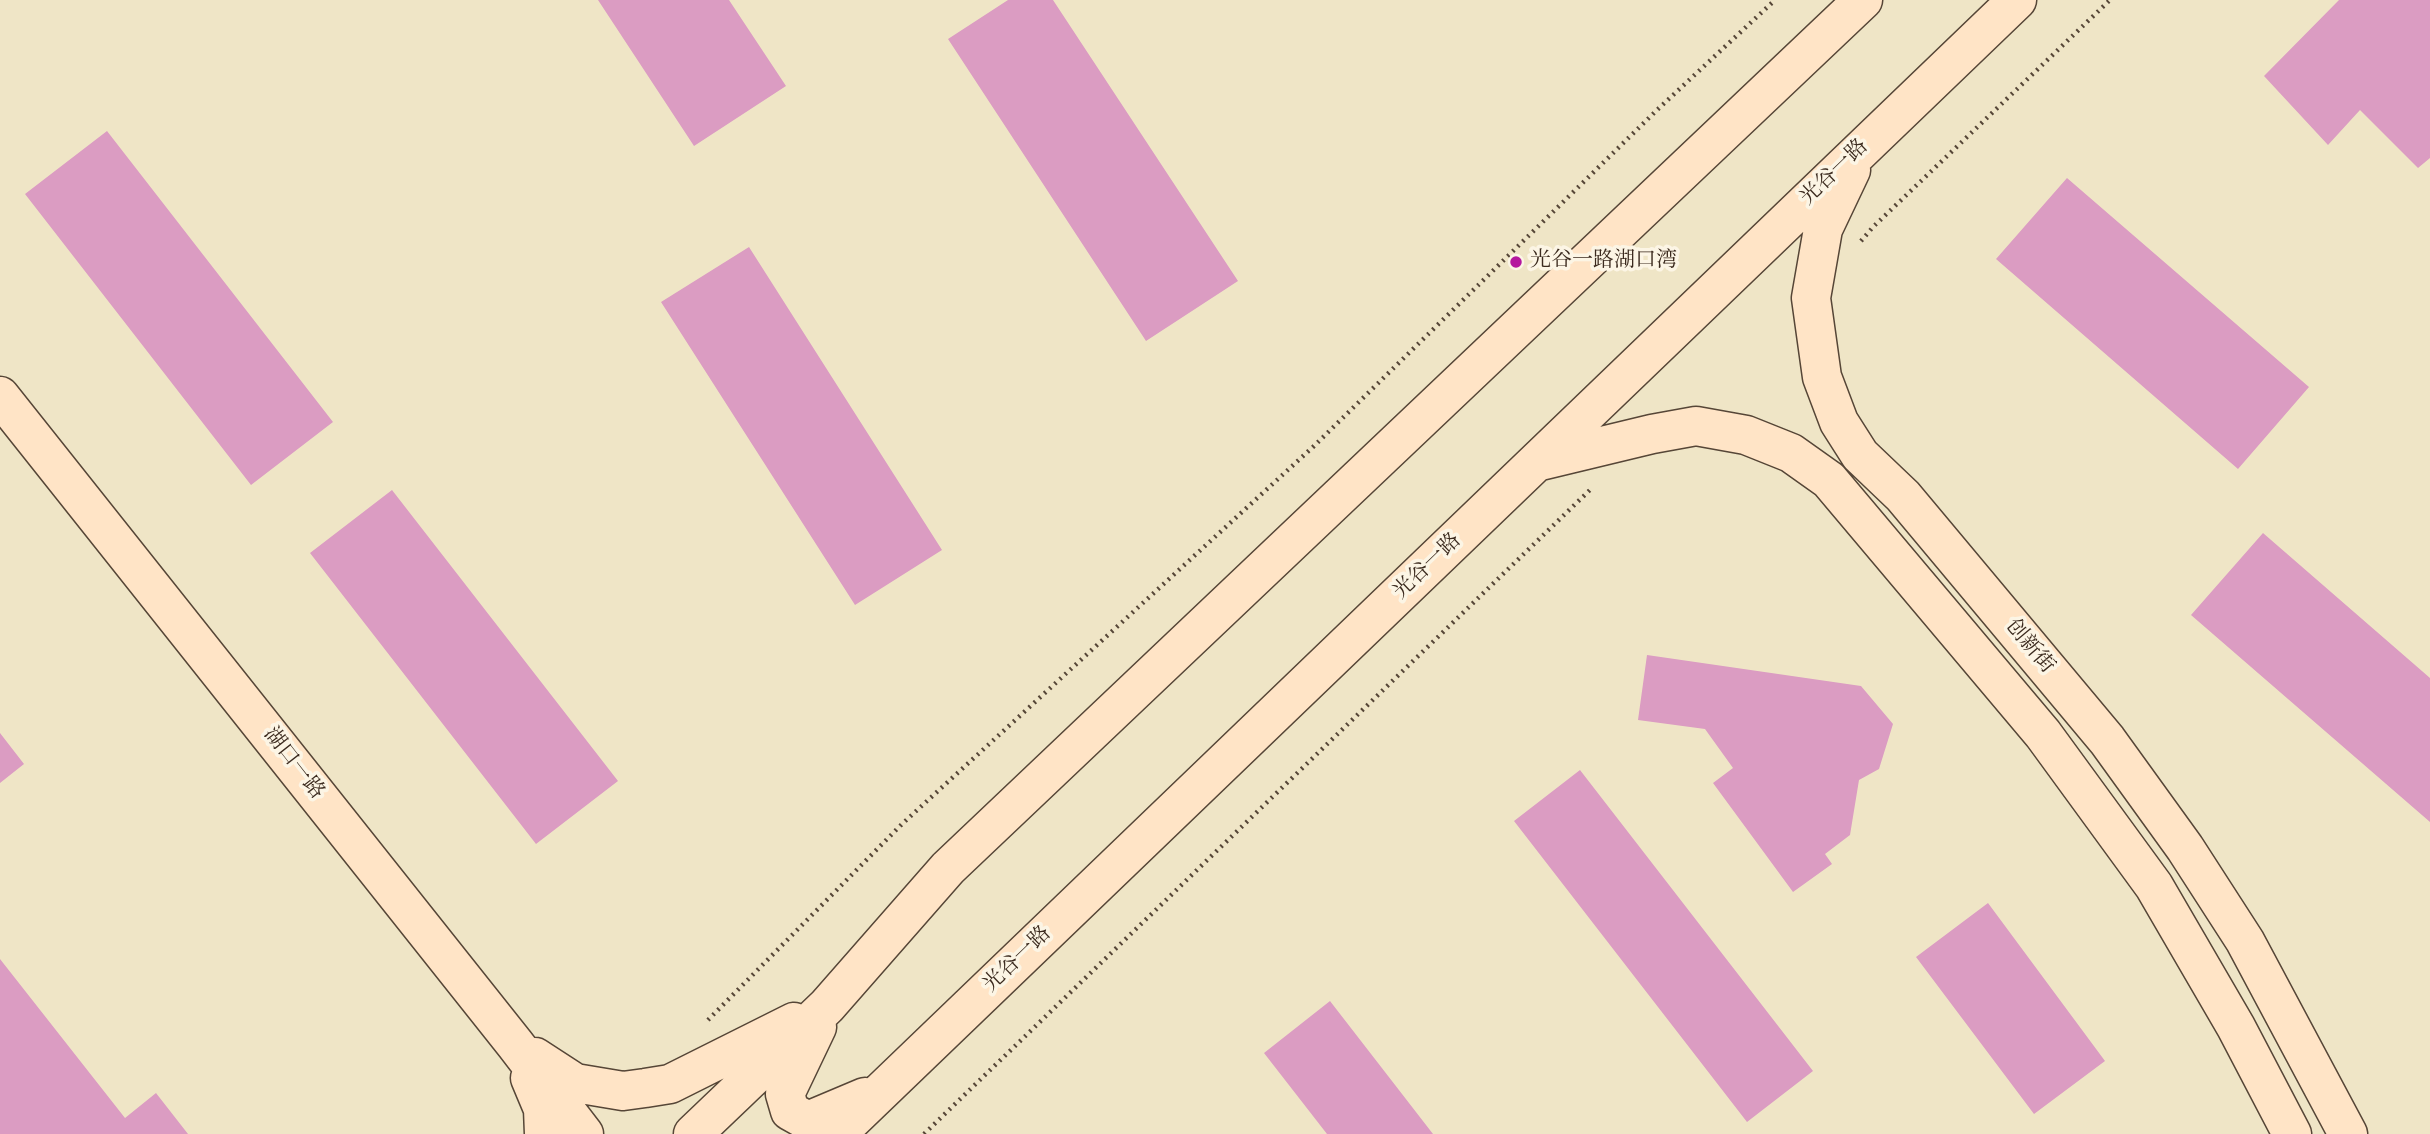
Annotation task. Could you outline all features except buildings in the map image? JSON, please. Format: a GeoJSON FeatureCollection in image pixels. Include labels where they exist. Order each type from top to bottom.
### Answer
{"type":"FeatureCollection","features":[{"type":"Feature","properties":{"kind":"main road"},"geometry":{"type":"LineString","coordinates":[[693,1134],[827,1006],[948,868],[1863,0]]}},
{"type":"Feature","properties":{"kind":"main road","name":"光谷一路"},"geometry":{"type":"LineString","coordinates":[[837,1134],[2017,0]]}},
{"type":"Feature","properties":{"kind":"main road","name":"创新街"},"geometry":{"type":"LineString","coordinates":[[1862,147],[1823,229],[1811,298],[1822,377],[1839,422],[1860,455],[1903,496],[2108,740],[2245,941],[2348,1134]]}},
{"type":"Feature","properties":{"kind":"main road","name":"湖口一路"},"geometry":{"type":"LineString","coordinates":[[0,396],[584,1134]]}},
{"type":"Feature","properties":{"kind":"main road"},"geometry":{"type":"LineString","coordinates":[[1538,462],[1696,426],[1746,435],[1791,453],[1829,480],[2043,734],[2154,886],[2236,1027],[2292,1134]]}},
{"type":"Feature","properties":{"kind":"main road"},"geometry":{"type":"LineString","coordinates":[[515,1044],[575,1083],[623,1091],[670,1084],[827,1006]]}},
{"type":"Feature","properties":{"kind":"main road"},"geometry":{"type":"LineString","coordinates":[[827,1006],[785,1094],[790,1111],[808,1121],[883,1089]]}},
{"type":"Feature","properties":{"kind":"main road"},"geometry":{"type":"LineString","coordinates":[[515,1044],[542,1109],[544,1134]]}},
{"type":"Feature","properties":{"kind":"main road"},"geometry":{"type":"LineString","coordinates":[[869,1134],[883,1089]]}},
{"type":"Feature","properties":{"kind":"path"},"geometry":{"type":"LineString","coordinates":[[706,1022],[902,824],[1314,446],[1657,110],[1775,0]]}},
{"type":"Feature","properties":{"kind":"path"},"geometry":{"type":"LineString","coordinates":[[1855,251],[1873,227],[2110,0]]}},
{"type":"Feature","properties":{"kind":"path"},"geometry":{"type":"LineString","coordinates":[[924,1134],[1601,480]]}},
{"type":"Feature","properties":{"kind":"place","name":"光谷一路湖口湾"},"geometry":{"type":"Point","coordinates":[1516,262]}}]}
